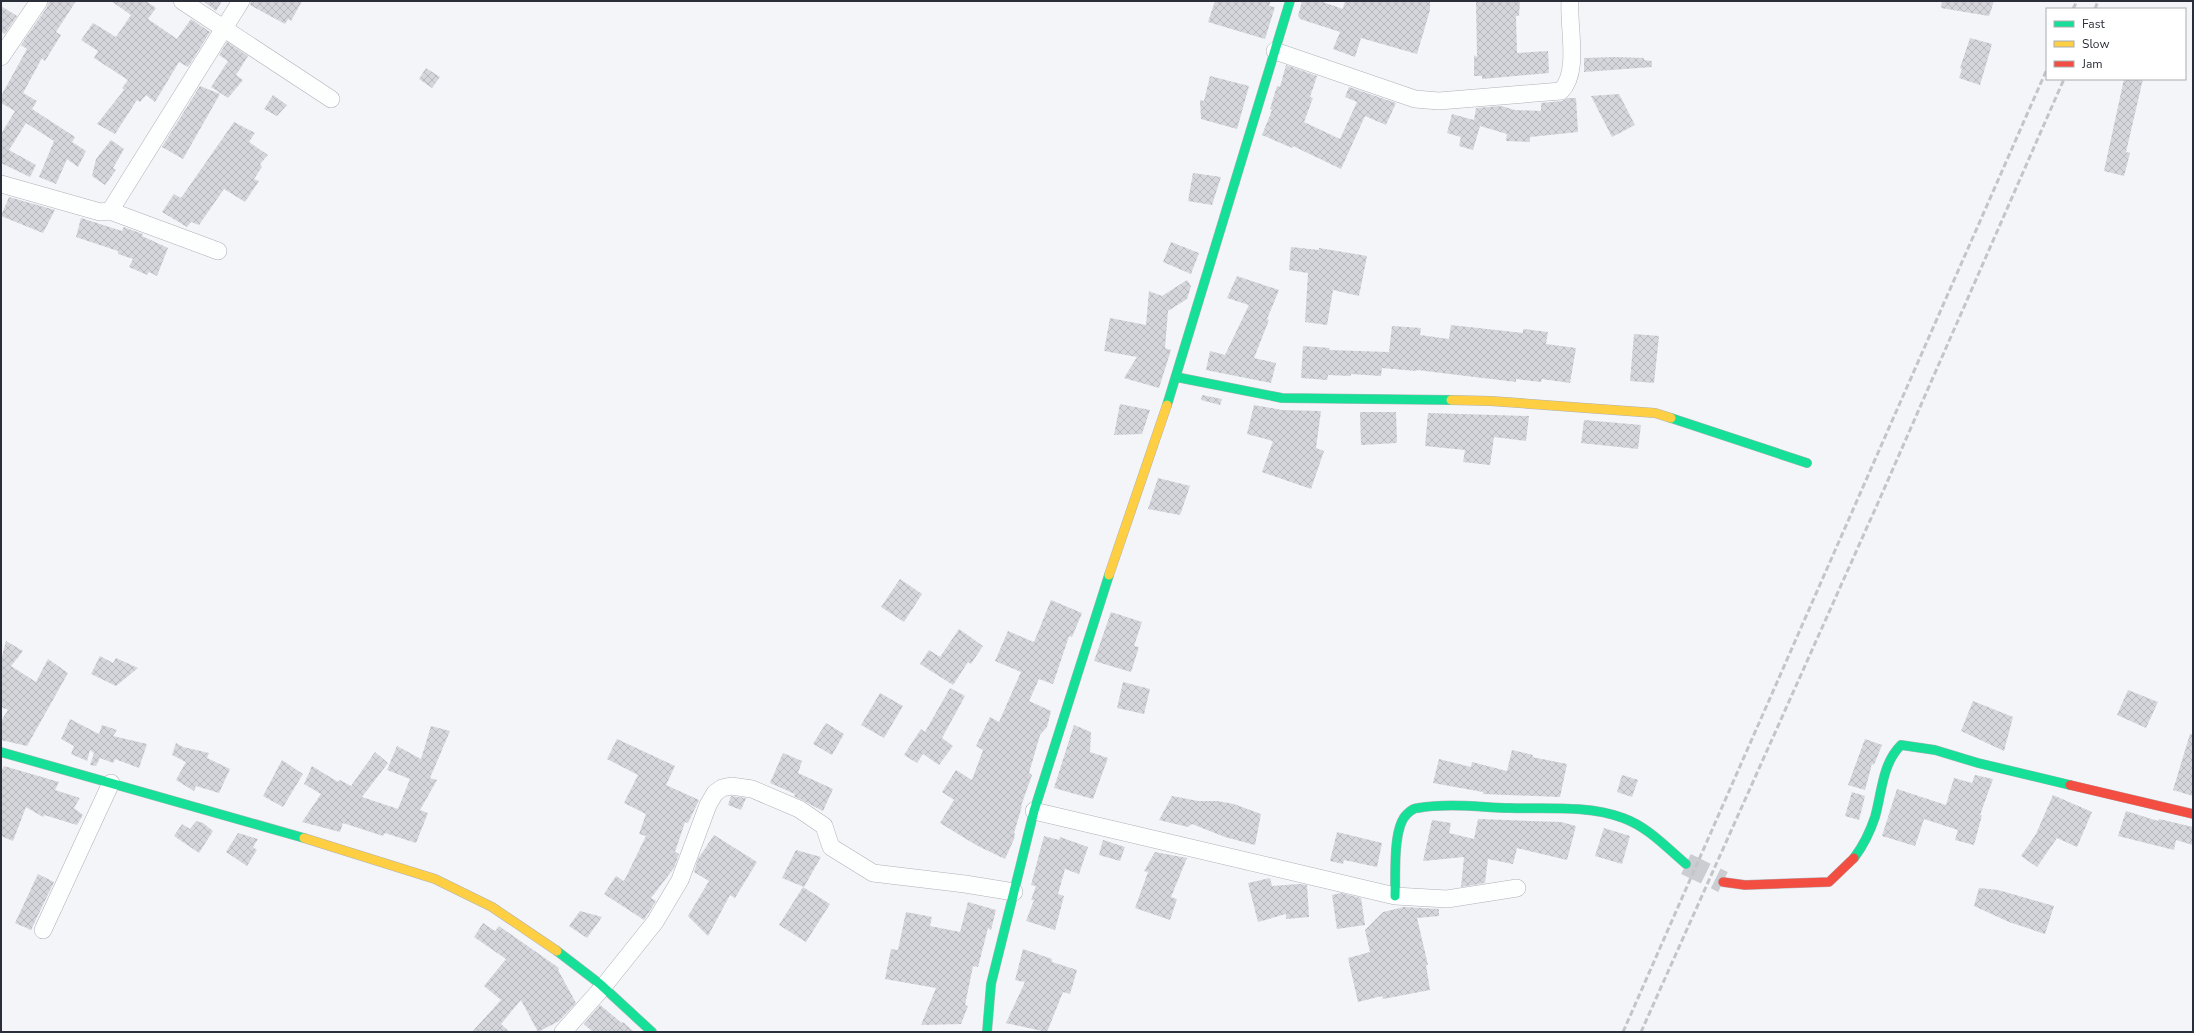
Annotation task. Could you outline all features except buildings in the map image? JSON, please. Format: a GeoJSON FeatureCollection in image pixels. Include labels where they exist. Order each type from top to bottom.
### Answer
{"type":"FeatureCollection","features":[{"type":"Feature","properties":{"kind":"street"},"geometry":{"type":"LineString","coordinates":[[1,57],[38,1]]}},
{"type":"Feature","properties":{"kind":"street"},"geometry":{"type":"LineString","coordinates":[[182,1],[331,99]]}},
{"type":"Feature","properties":{"kind":"street"},"geometry":{"type":"LineString","coordinates":[[110,211],[241,1]]}},
{"type":"Feature","properties":{"kind":"street"},"geometry":{"type":"LineString","coordinates":[[987,1032],[988,1004],[991,984],[1034,812],[1081,659],[1176,377],[1290,1]]}},
{"type":"Feature","properties":{"kind":"street"},"geometry":{"type":"LineString","coordinates":[[1275,51],[1416,99],[1439,101],[1561,91],[1566,86],[1571,70],[1570,1]]}},
{"type":"Feature","properties":{"kind":"street"},"geometry":{"type":"LineString","coordinates":[[1,184],[100,212],[110,211],[218,251]]}},
{"type":"Feature","properties":{"kind":"street"},"geometry":{"type":"LineString","coordinates":[[1176,377],[1282,398],[1491,401],[1655,413],[1807,463]]}},
{"type":"Feature","properties":{"kind":"street"},"geometry":{"type":"LineString","coordinates":[[1724,882],[1745,885],[1829,882],[1840,875],[1855,860],[1860,851],[1874,818],[1887,766],[1895,750],[1901,745],[1910,744],[1978,763],[2193,814]]}},
{"type":"Feature","properties":{"kind":"street"},"geometry":{"type":"LineString","coordinates":[[1,752],[372,858],[436,879],[492,907],[556,949],[603,987],[652,1032]]}},
{"type":"Feature","properties":{"kind":"street"},"geometry":{"type":"LineString","coordinates":[[44,930],[111,783]]}},
{"type":"Feature","properties":{"kind":"street"},"geometry":{"type":"LineString","coordinates":[[563,1032],[603,987],[655,922],[680,880],[696,833],[715,793],[731,786],[752,789],[799,809],[824,826],[831,847],[873,873],[965,884],[1014,892]]}},
{"type":"Feature","properties":{"kind":"street"},"geometry":{"type":"LineString","coordinates":[[1395,896],[1397,842],[1401,823],[1407,814],[1416,808],[1450,806],[1585,810],[1604,813],[1630,820],[1655,838],[1686,864]]}},
{"type":"Feature","properties":{"kind":"street"},"geometry":{"type":"LineString","coordinates":[[1034,812],[1395,896],[1447,899],[1516,888]]}},
{"type":"Feature","properties":{"kind":"tunnel"},"geometry":{"type":"LineString","coordinates":[[1686,864],[1723,882]]}},
{"type":"Feature","properties":{"kind":"railway"},"geometry":{"type":"LineString","coordinates":[[2074,8],[2077,1]]}},
{"type":"Feature","properties":{"kind":"railway"},"geometry":{"type":"LineString","coordinates":[[2095,8],[2098,1]]}},
{"type":"Feature","properties":{"kind":"railway"},"geometry":{"type":"LineString","coordinates":[[1623,1032],[2046,71]]}},
{"type":"Feature","properties":{"kind":"railway"},"geometry":{"type":"LineString","coordinates":[[1641,1032],[1881,496],[2064,80]]}},
{"type":"Feature","properties":{"kind":"traffic: fast"},"geometry":{"type":"LineString","coordinates":[[1167,405],[1290,1]]}},
{"type":"Feature","properties":{"kind":"traffic: fast"},"geometry":{"type":"LineString","coordinates":[[1176,377],[1282,398],[1451,400]]}},
{"type":"Feature","properties":{"kind":"traffic: fast"},"geometry":{"type":"LineString","coordinates":[[1671,418],[1807,463]]}},
{"type":"Feature","properties":{"kind":"traffic: fast"},"geometry":{"type":"LineString","coordinates":[[987,1032],[991,984],[1034,811],[1109,575]]}},
{"type":"Feature","properties":{"kind":"traffic: fast"},"geometry":{"type":"LineString","coordinates":[[1854,858],[1869,833],[1875,817],[1886,770],[1890,761],[1901,745],[1935,750],[1978,763],[2070,785]]}},
{"type":"Feature","properties":{"kind":"traffic: fast"},"geometry":{"type":"LineString","coordinates":[[1,752],[304,838]]}},
{"type":"Feature","properties":{"kind":"traffic: fast"},"geometry":{"type":"LineString","coordinates":[[1395,896],[1395,865],[1399,830],[1402,821],[1407,814],[1417,808],[1452,806],[1567,808],[1596,811],[1623,818],[1641,827],[1649,832],[1686,864]]}},
{"type":"Feature","properties":{"kind":"traffic: fast"},"geometry":{"type":"LineString","coordinates":[[557,951],[600,984],[652,1032]]}},
{"type":"Feature","properties":{"kind":"traffic: slow"},"geometry":{"type":"LineString","coordinates":[[1451,400],[1491,401],[1655,413],[1671,418]]}},
{"type":"Feature","properties":{"kind":"traffic: slow"},"geometry":{"type":"LineString","coordinates":[[1109,575],[1167,405]]}},
{"type":"Feature","properties":{"kind":"traffic: slow"},"geometry":{"type":"LineString","coordinates":[[304,838],[435,879],[492,907],[557,951]]}},
{"type":"Feature","properties":{"kind":"traffic: jam"},"geometry":{"type":"LineString","coordinates":[[2070,785],[2193,814]]}},
{"type":"Feature","properties":{"kind":"traffic: jam"},"geometry":{"type":"LineString","coordinates":[[1723,882],[1745,885],[1829,882],[1854,858]]}}]}
